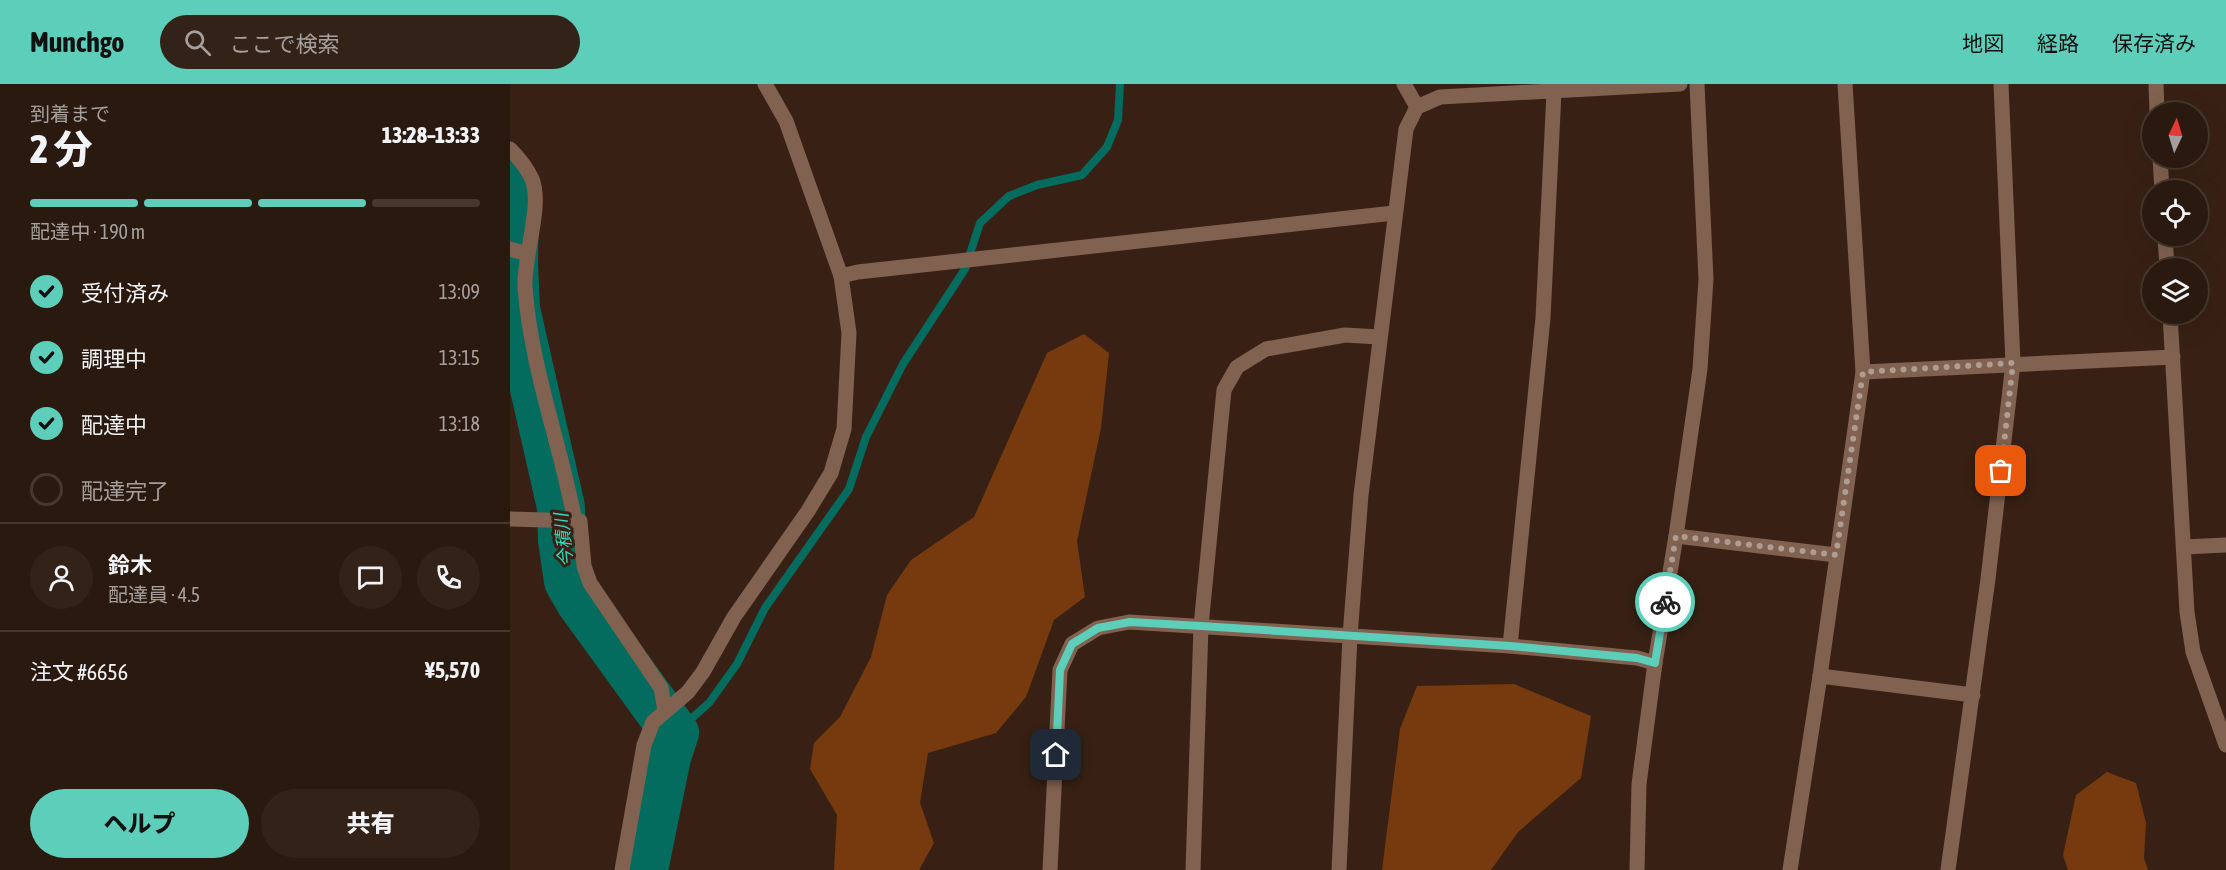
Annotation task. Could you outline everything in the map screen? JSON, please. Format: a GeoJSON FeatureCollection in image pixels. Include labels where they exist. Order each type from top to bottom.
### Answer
{"type":"FeatureCollection","features":[{"type":"Feature","properties":{"kind":"street"},"geometry":{"type":"LineString","coordinates":[[622,870],[644,745],[653,723],[688,692],[703,672],[734,617],[808,511],[831,473],[844,429],[849,333],[841,276],[786,121],[765,84]]}},
{"type":"Feature","properties":{"kind":"street"},"geometry":{"type":"LineString","coordinates":[[1404,84],[1417,107]]}},
{"type":"Feature","properties":{"kind":"street"},"geometry":{"type":"LineString","coordinates":[[1339,870],[1350,636],[1361,495],[1406,129],[1417,107],[1440,97],[1680,84]]}},
{"type":"Feature","properties":{"kind":"street"},"geometry":{"type":"LineString","coordinates":[[1637,870],[1639,784],[1700,369],[1706,279],[1697,84]]}},
{"type":"Feature","properties":{"kind":"street"},"geometry":{"type":"LineString","coordinates":[[1790,870],[1863,372],[1845,84]]}},
{"type":"Feature","properties":{"kind":"street"},"geometry":{"type":"LineString","coordinates":[[1948,870],[1973,694],[2013,363],[2001,84]]}},
{"type":"Feature","properties":{"kind":"street"},"geometry":{"type":"LineString","coordinates":[[2156,84],[2157,102]]}},
{"type":"Feature","properties":{"kind":"street"},"geometry":{"type":"LineString","coordinates":[[1510,646],[1543,318],[1554,92]]}},
{"type":"Feature","properties":{"kind":"street"},"geometry":{"type":"LineString","coordinates":[[510,149],[532,180],[535,209],[525,285],[530,324],[575,521]]}},
{"type":"Feature","properties":{"kind":"street"},"geometry":{"type":"LineString","coordinates":[[841,276],[869,270],[1394,213]]}},
{"type":"Feature","properties":{"kind":"street"},"geometry":{"type":"LineString","coordinates":[[510,249],[528,254]]}},
{"type":"Feature","properties":{"kind":"street"},"geometry":{"type":"LineString","coordinates":[[2171,324],[2187,612],[2193,652],[2226,745]]}},
{"type":"Feature","properties":{"kind":"street"},"geometry":{"type":"LineString","coordinates":[[1193,870],[1201,626],[1224,390],[1237,367],[1266,349],[1345,336],[1379,337]]}},
{"type":"Feature","properties":{"kind":"street"},"geometry":{"type":"LineString","coordinates":[[1863,372],[2173,357]]}},
{"type":"Feature","properties":{"kind":"street"},"geometry":{"type":"LineString","coordinates":[[510,519],[580,521],[584,567],[590,583],[661,688],[665,711]]}},
{"type":"Feature","properties":{"kind":"street"},"geometry":{"type":"LineString","coordinates":[[1676,536],[1836,555]]}},
{"type":"Feature","properties":{"kind":"street"},"geometry":{"type":"LineString","coordinates":[[2184,547],[2226,545]]}},
{"type":"Feature","properties":{"kind":"street"},"geometry":{"type":"LineString","coordinates":[[1050,870],[1060,670],[1072,644],[1098,628],[1130,622],[1201,626],[1510,646],[1637,658],[1655,663]]}},
{"type":"Feature","properties":{"kind":"street"},"geometry":{"type":"LineString","coordinates":[[1820,676],[1973,694]]}},
{"type":"Feature","properties":{"kind":"shaded area"},"geometry":{"type":"Polygon","coordinates":[[[1084,334],[1109,353],[1101,428],[1077,541],[1085,597],[1054,620],[1026,697],[996,733],[928,753],[920,803],[934,843],[919,870],[834,870],[837,815],[810,769],[814,743],[840,717],[871,657],[887,595],[911,560],[974,517],[1047,353],[1084,334]]]}},
{"type":"Feature","properties":{"kind":"shaded area"},"geometry":{"type":"Polygon","coordinates":[[[1514,684],[1591,716],[1581,778],[1518,832],[1491,870],[1382,870],[1400,729],[1417,686],[1514,684]]]}},
{"type":"Feature","properties":{"kind":"shaded area"},"geometry":{"type":"Polygon","coordinates":[[[2107,772],[2136,783],[2146,823],[2144,858],[2148,870],[2068,870],[2063,855],[2076,795],[2107,772]]]}},
{"type":"Feature","properties":{"kind":"waterway"},"geometry":{"type":"LineString","coordinates":[[675,733],[709,703],[737,664],[765,608],[849,489],[866,437],[903,364],[965,269],[980,223],[1009,196],[1037,185],[1082,175],[1107,147],[1118,120],[1120,84]]}},
{"type":"Feature","properties":{"kind":"waterway","name":"今積川"},"geometry":{"type":"LineString","coordinates":[[510,178],[515,200],[516,309],[561,507],[562,540],[568,581],[580,602],[675,733],[667,757],[644,870]]}},
{"type":"Feature","properties":{"kind":"way so far"},"geometry":{"type":"LineString","coordinates":[[1665,602],[1676,536],[1836,555],[1863,372],[2013,363],[2001,471]]}},
{"type":"Feature","properties":{"kind":"route"},"geometry":{"type":"LineString","coordinates":[[1056,755],[1060,670],[1072,644],[1098,628],[1130,622],[1201,626],[1510,646],[1637,658],[1655,663],[1665,602]]}}]}
